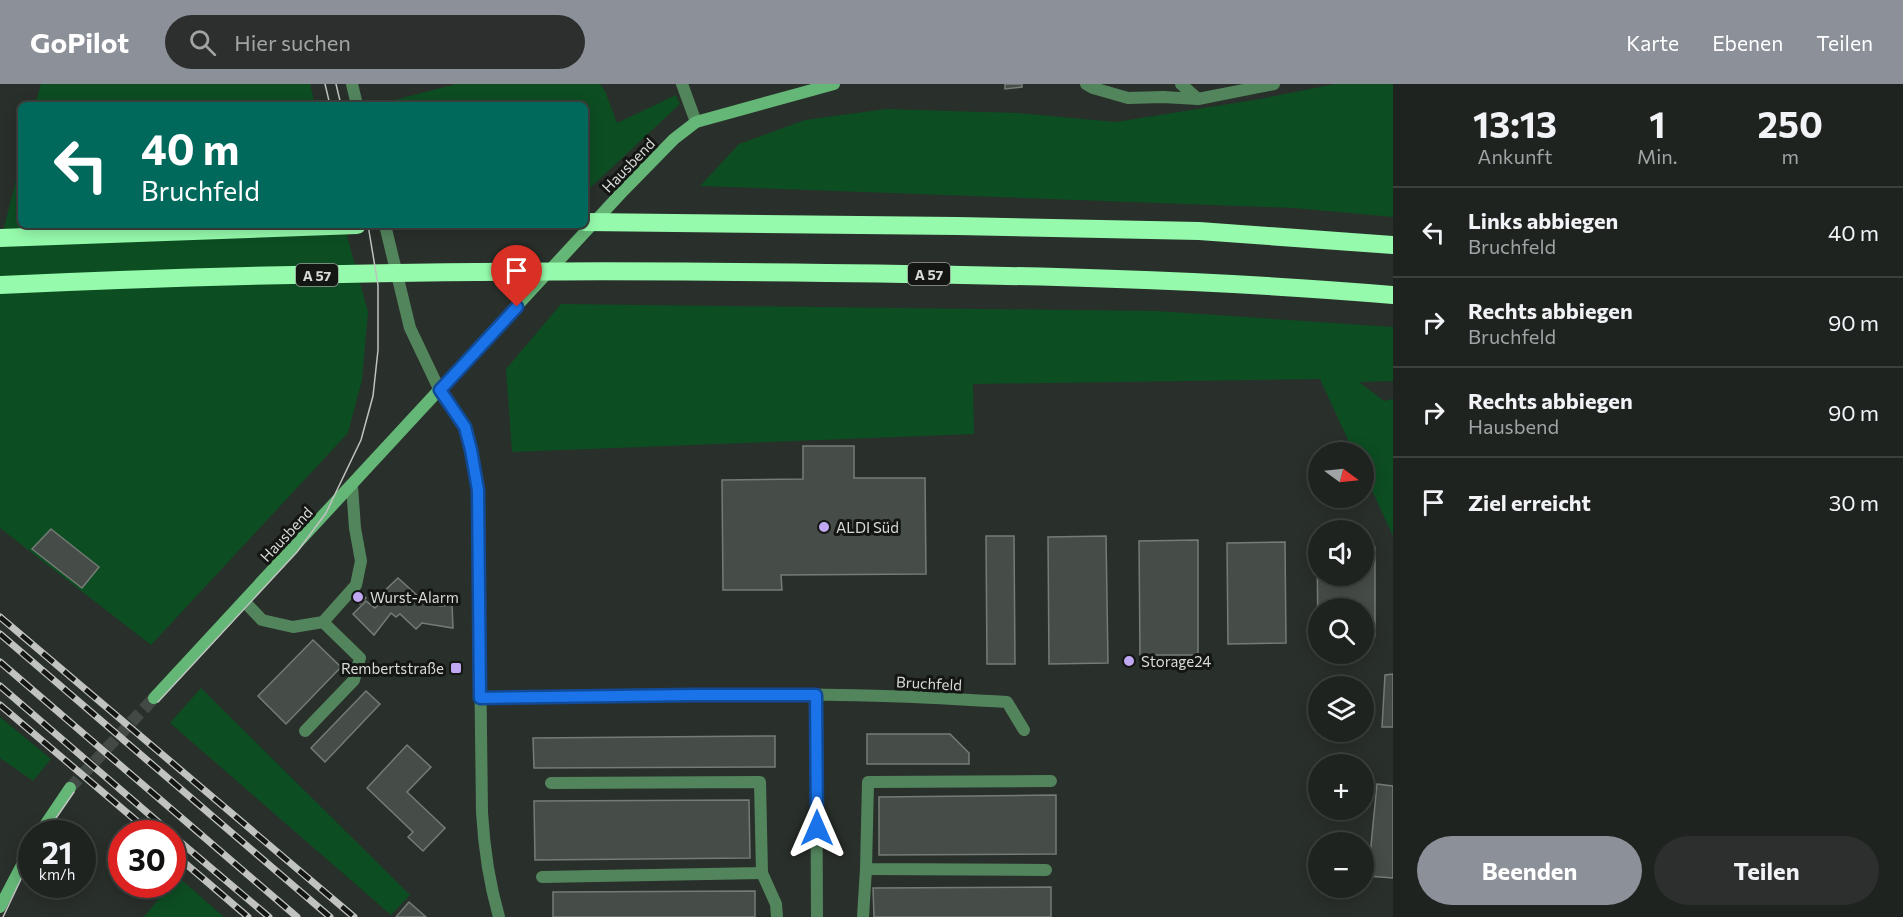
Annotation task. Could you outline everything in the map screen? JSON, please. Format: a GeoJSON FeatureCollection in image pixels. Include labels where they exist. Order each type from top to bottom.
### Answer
{"type":"FeatureCollection","features":[{"type":"Feature","properties":{"kind":"highway"},"geometry":{"type":"LineString","coordinates":[[588,222],[1199,231],[1393,245]]}},
{"type":"Feature","properties":{"kind":"highway"},"geometry":{"type":"LineString","coordinates":[[0,238],[275,228]]}},
{"type":"Feature","properties":{"kind":"highway","name":"A 57"},"geometry":{"type":"LineString","coordinates":[[0,285],[439,272],[634,270],[954,274],[1224,284],[1393,295]]}},
{"type":"Feature","properties":{"kind":"main road","name":"Hausbend"},"geometry":{"type":"LineString","coordinates":[[154,698],[624,190],[674,140],[696,122],[834,84]]}},
{"type":"Feature","properties":{"kind":"main road"},"geometry":{"type":"LineString","coordinates":[[48,820],[70,788]]}},
{"type":"Feature","properties":{"kind":"main road"},"geometry":{"type":"LineString","coordinates":[[0,907],[18,872]]}},
{"type":"Feature","properties":{"kind":"main road"},"geometry":{"type":"LineString","coordinates":[[3,917],[18,876]]}},
{"type":"Feature","properties":{"kind":"street"},"geometry":{"type":"LineString","coordinates":[[352,84],[356,102]]}},
{"type":"Feature","properties":{"kind":"street"},"geometry":{"type":"LineString","coordinates":[[682,84],[696,122]]}},
{"type":"Feature","properties":{"kind":"street"},"geometry":{"type":"LineString","coordinates":[[1086,84],[1128,98],[1197,99],[1274,84]]}},
{"type":"Feature","properties":{"kind":"street"},"geometry":{"type":"LineString","coordinates":[[1181,84],[1197,99]]}},
{"type":"Feature","properties":{"kind":"street"},"geometry":{"type":"LineString","coordinates":[[386,228],[410,328],[440,390],[465,427],[478,490],[482,812],[484,847],[491,889],[499,917]]}},
{"type":"Feature","properties":{"kind":"street"},"geometry":{"type":"LineString","coordinates":[[244,601],[262,620],[293,627],[322,622],[356,585],[361,561],[355,528],[352,486]]}},
{"type":"Feature","properties":{"kind":"street"},"geometry":{"type":"LineString","coordinates":[[305,731],[354,680],[360,658],[322,622]]}},
{"type":"Feature","properties":{"kind":"street"},"geometry":{"type":"LineString","coordinates":[[816,695],[817,917]]}},
{"type":"Feature","properties":{"kind":"street","name":"Bruchfeld"},"geometry":{"type":"LineString","coordinates":[[480,698],[816,695],[1007,702],[1024,730]]}},
{"type":"Feature","properties":{"kind":"street"},"geometry":{"type":"LineString","coordinates":[[863,917],[868,782],[1051,781]]}},
{"type":"Feature","properties":{"kind":"street"},"geometry":{"type":"LineString","coordinates":[[551,783],[760,782],[762,873],[776,904],[777,917]]}},
{"type":"Feature","properties":{"kind":"street"},"geometry":{"type":"LineString","coordinates":[[866,869],[1046,870]]}},
{"type":"Feature","properties":{"kind":"street"},"geometry":{"type":"LineString","coordinates":[[542,877],[762,873]]}},
{"type":"Feature","properties":{"kind":"green space"},"geometry":{"type":"Polygon","coordinates":[[[41,84],[310,84],[314,102],[36,102],[41,84]]]}},
{"type":"Feature","properties":{"kind":"green space"},"geometry":{"type":"Polygon","coordinates":[[[456,84],[600,84],[617,123],[676,95],[680,104],[588,188],[588,102],[387,102],[456,84]]]}},
{"type":"Feature","properties":{"kind":"green space"},"geometry":{"type":"Polygon","coordinates":[[[1335,84],[1393,84],[1393,217],[1294,208],[700,186],[739,144],[805,120],[886,109],[1017,113],[1116,122],[1260,99],[1335,84]]]}},
{"type":"Feature","properties":{"kind":"green space"},"geometry":{"type":"Polygon","coordinates":[[[18,173],[18,228],[345,228],[368,312],[362,380],[348,433],[151,645],[0,528],[0,243],[18,173]]]}},
{"type":"Feature","properties":{"kind":"green space"},"geometry":{"type":"Polygon","coordinates":[[[561,304],[1156,311],[1393,327],[1393,381],[1359,382],[1384,401],[1393,399],[1393,536],[1374,495],[1374,442],[1349,442],[1320,379],[973,384],[974,434],[512,452],[506,369],[561,304]]]}},
{"type":"Feature","properties":{"kind":"green space"},"geometry":{"type":"Polygon","coordinates":[[[201,688],[410,895],[391,915],[170,723],[201,688]]]}},
{"type":"Feature","properties":{"kind":"green space"},"geometry":{"type":"Polygon","coordinates":[[[0,717],[51,759],[33,781],[0,758],[0,717]]]}},
{"type":"Feature","properties":{"kind":"green space"},"geometry":{"type":"Polygon","coordinates":[[[186,884],[224,917],[144,917],[159,898],[186,898],[186,884]]]}},
{"type":"Feature","properties":{"kind":"building"},"geometry":{"type":"Polygon","coordinates":[[[1005,84],[1022,84],[1022,87],[1005,89],[1005,84]]]}},
{"type":"Feature","properties":{"kind":"building","name":"ALDI Süd"},"geometry":{"type":"Polygon","coordinates":[[[803,446],[854,446],[854,478],[925,478],[926,574],[781,575],[782,590],[723,590],[722,480],[803,479],[803,446]]]}},
{"type":"Feature","properties":{"kind":"building"},"geometry":{"type":"Polygon","coordinates":[[[51,529],[99,567],[82,588],[32,549],[51,529]]]}},
{"type":"Feature","properties":{"kind":"building"},"geometry":{"type":"Polygon","coordinates":[[[986,536],[1014,536],[1015,664],[987,664],[986,536]]]}},
{"type":"Feature","properties":{"kind":"building"},"geometry":{"type":"Polygon","coordinates":[[[1106,536],[1108,663],[1049,664],[1048,537],[1106,536]]]}},
{"type":"Feature","properties":{"kind":"building"},"geometry":{"type":"Polygon","coordinates":[[[1198,540],[1198,655],[1140,655],[1139,541],[1198,540]]]}},
{"type":"Feature","properties":{"kind":"building"},"geometry":{"type":"Polygon","coordinates":[[[1285,542],[1286,643],[1228,644],[1227,543],[1285,542]]]}},
{"type":"Feature","properties":{"kind":"building"},"geometry":{"type":"Polygon","coordinates":[[[1375,547],[1375,636],[1374,598],[1318,598],[1317,586],[1374,586],[1375,547]]]}},
{"type":"Feature","properties":{"kind":"building"},"geometry":{"type":"Polygon","coordinates":[[[398,578],[419,597],[424,591],[440,606],[452,605],[453,628],[422,623],[416,629],[400,614],[396,617],[391,613],[374,635],[353,614],[366,601],[375,608],[382,601],[378,597],[398,578]]]}},
{"type":"Feature","properties":{"kind":"building"},"geometry":{"type":"Polygon","coordinates":[[[355,588],[366,598],[360,604],[350,594],[355,588]]]}},
{"type":"Feature","properties":{"kind":"building"},"geometry":{"type":"Polygon","coordinates":[[[313,640],[341,667],[286,724],[258,696],[313,640]]]}},
{"type":"Feature","properties":{"kind":"building"},"geometry":{"type":"Polygon","coordinates":[[[1393,674],[1393,727],[1382,727],[1385,675],[1393,674]]]}},
{"type":"Feature","properties":{"kind":"building"},"geometry":{"type":"Polygon","coordinates":[[[366,691],[380,704],[325,762],[311,748],[366,691]]]}},
{"type":"Feature","properties":{"kind":"building"},"geometry":{"type":"Polygon","coordinates":[[[867,734],[950,734],[969,753],[969,764],[867,764],[867,734]]]}},
{"type":"Feature","properties":{"kind":"building"},"geometry":{"type":"Polygon","coordinates":[[[775,736],[775,767],[534,768],[533,738],[775,736]]]}},
{"type":"Feature","properties":{"kind":"building"},"geometry":{"type":"Polygon","coordinates":[[[407,745],[431,767],[407,792],[445,828],[423,851],[408,837],[413,832],[367,788],[407,745]]]}},
{"type":"Feature","properties":{"kind":"building"},"geometry":{"type":"Polygon","coordinates":[[[1377,784],[1393,786],[1393,878],[1374,876],[1374,815],[1377,784]]]}},
{"type":"Feature","properties":{"kind":"building"},"geometry":{"type":"Polygon","coordinates":[[[1056,795],[1056,854],[879,855],[879,797],[1056,795]]]}},
{"type":"Feature","properties":{"kind":"building"},"geometry":{"type":"Polygon","coordinates":[[[749,800],[750,858],[535,860],[534,801],[749,800]]]}},
{"type":"Feature","properties":{"kind":"building"},"geometry":{"type":"Polygon","coordinates":[[[1051,887],[1051,917],[874,917],[873,888],[1051,887]]]}},
{"type":"Feature","properties":{"kind":"building"},"geometry":{"type":"Polygon","coordinates":[[[755,891],[755,917],[553,917],[553,892],[755,891]]]}},
{"type":"Feature","properties":{"kind":"building"},"geometry":{"type":"Polygon","coordinates":[[[409,902],[426,917],[396,917],[409,902]]]}},
{"type":"Feature","properties":{"kind":"tunnel"},"geometry":{"type":"LineString","coordinates":[[70,788],[154,698]]}},
{"type":"Feature","properties":{"kind":"tram line"},"geometry":{"type":"LineString","coordinates":[[325,84],[329,102]]}},
{"type":"Feature","properties":{"kind":"tram line"},"geometry":{"type":"LineString","coordinates":[[336,84],[340,102]]}},
{"type":"Feature","properties":{"kind":"tram line"},"geometry":{"type":"LineString","coordinates":[[158,702],[297,552],[326,513],[361,440],[373,396],[378,350],[378,285],[368,228]]}},
{"type":"Feature","properties":{"kind":"tram line"},"geometry":{"type":"LineString","coordinates":[[55,820],[74,792]]}},
{"type":"Feature","properties":{"kind":"tram line"},"geometry":{"type":"LineString","coordinates":[[3,917],[18,885]]}},
{"type":"Feature","properties":{"kind":"railway"},"geometry":{"type":"LineString","coordinates":[[0,617],[354,917]]}},
{"type":"Feature","properties":{"kind":"railway"},"geometry":{"type":"LineString","coordinates":[[0,634],[330,917]]}},
{"type":"Feature","properties":{"kind":"railway"},"geometry":{"type":"LineString","coordinates":[[0,662],[297,917]]}},
{"type":"Feature","properties":{"kind":"railway"},"geometry":{"type":"LineString","coordinates":[[0,686],[156,820]]}},
{"type":"Feature","properties":{"kind":"railway"},"geometry":{"type":"LineString","coordinates":[[0,705],[136,820]]}},
{"type":"Feature","properties":{"kind":"railway"},"geometry":{"type":"LineString","coordinates":[[186,847],[269,917]]}},
{"type":"Feature","properties":{"kind":"railway"},"geometry":{"type":"LineString","coordinates":[[186,864],[248,917]]}},
{"type":"Feature","properties":{"kind":"place","name":"ALDI Süd"},"geometry":{"type":"Point","coordinates":[824,527]}},
{"type":"Feature","properties":{"kind":"place","name":"Wurst-Alarm"},"geometry":{"type":"Point","coordinates":[358,597]}},
{"type":"Feature","properties":{"kind":"place","name":"Storage24"},"geometry":{"type":"Point","coordinates":[1129,661]}},
{"type":"Feature","properties":{"kind":"place","name":"Rembertstraße"},"geometry":{"type":"Point","coordinates":[456,668]}},
{"type":"Feature","properties":{"kind":"route"},"geometry":{"type":"LineString","coordinates":[[517,307],[440,390],[465,427],[478,490],[480,698],[816,695],[817,828]]}}]}
